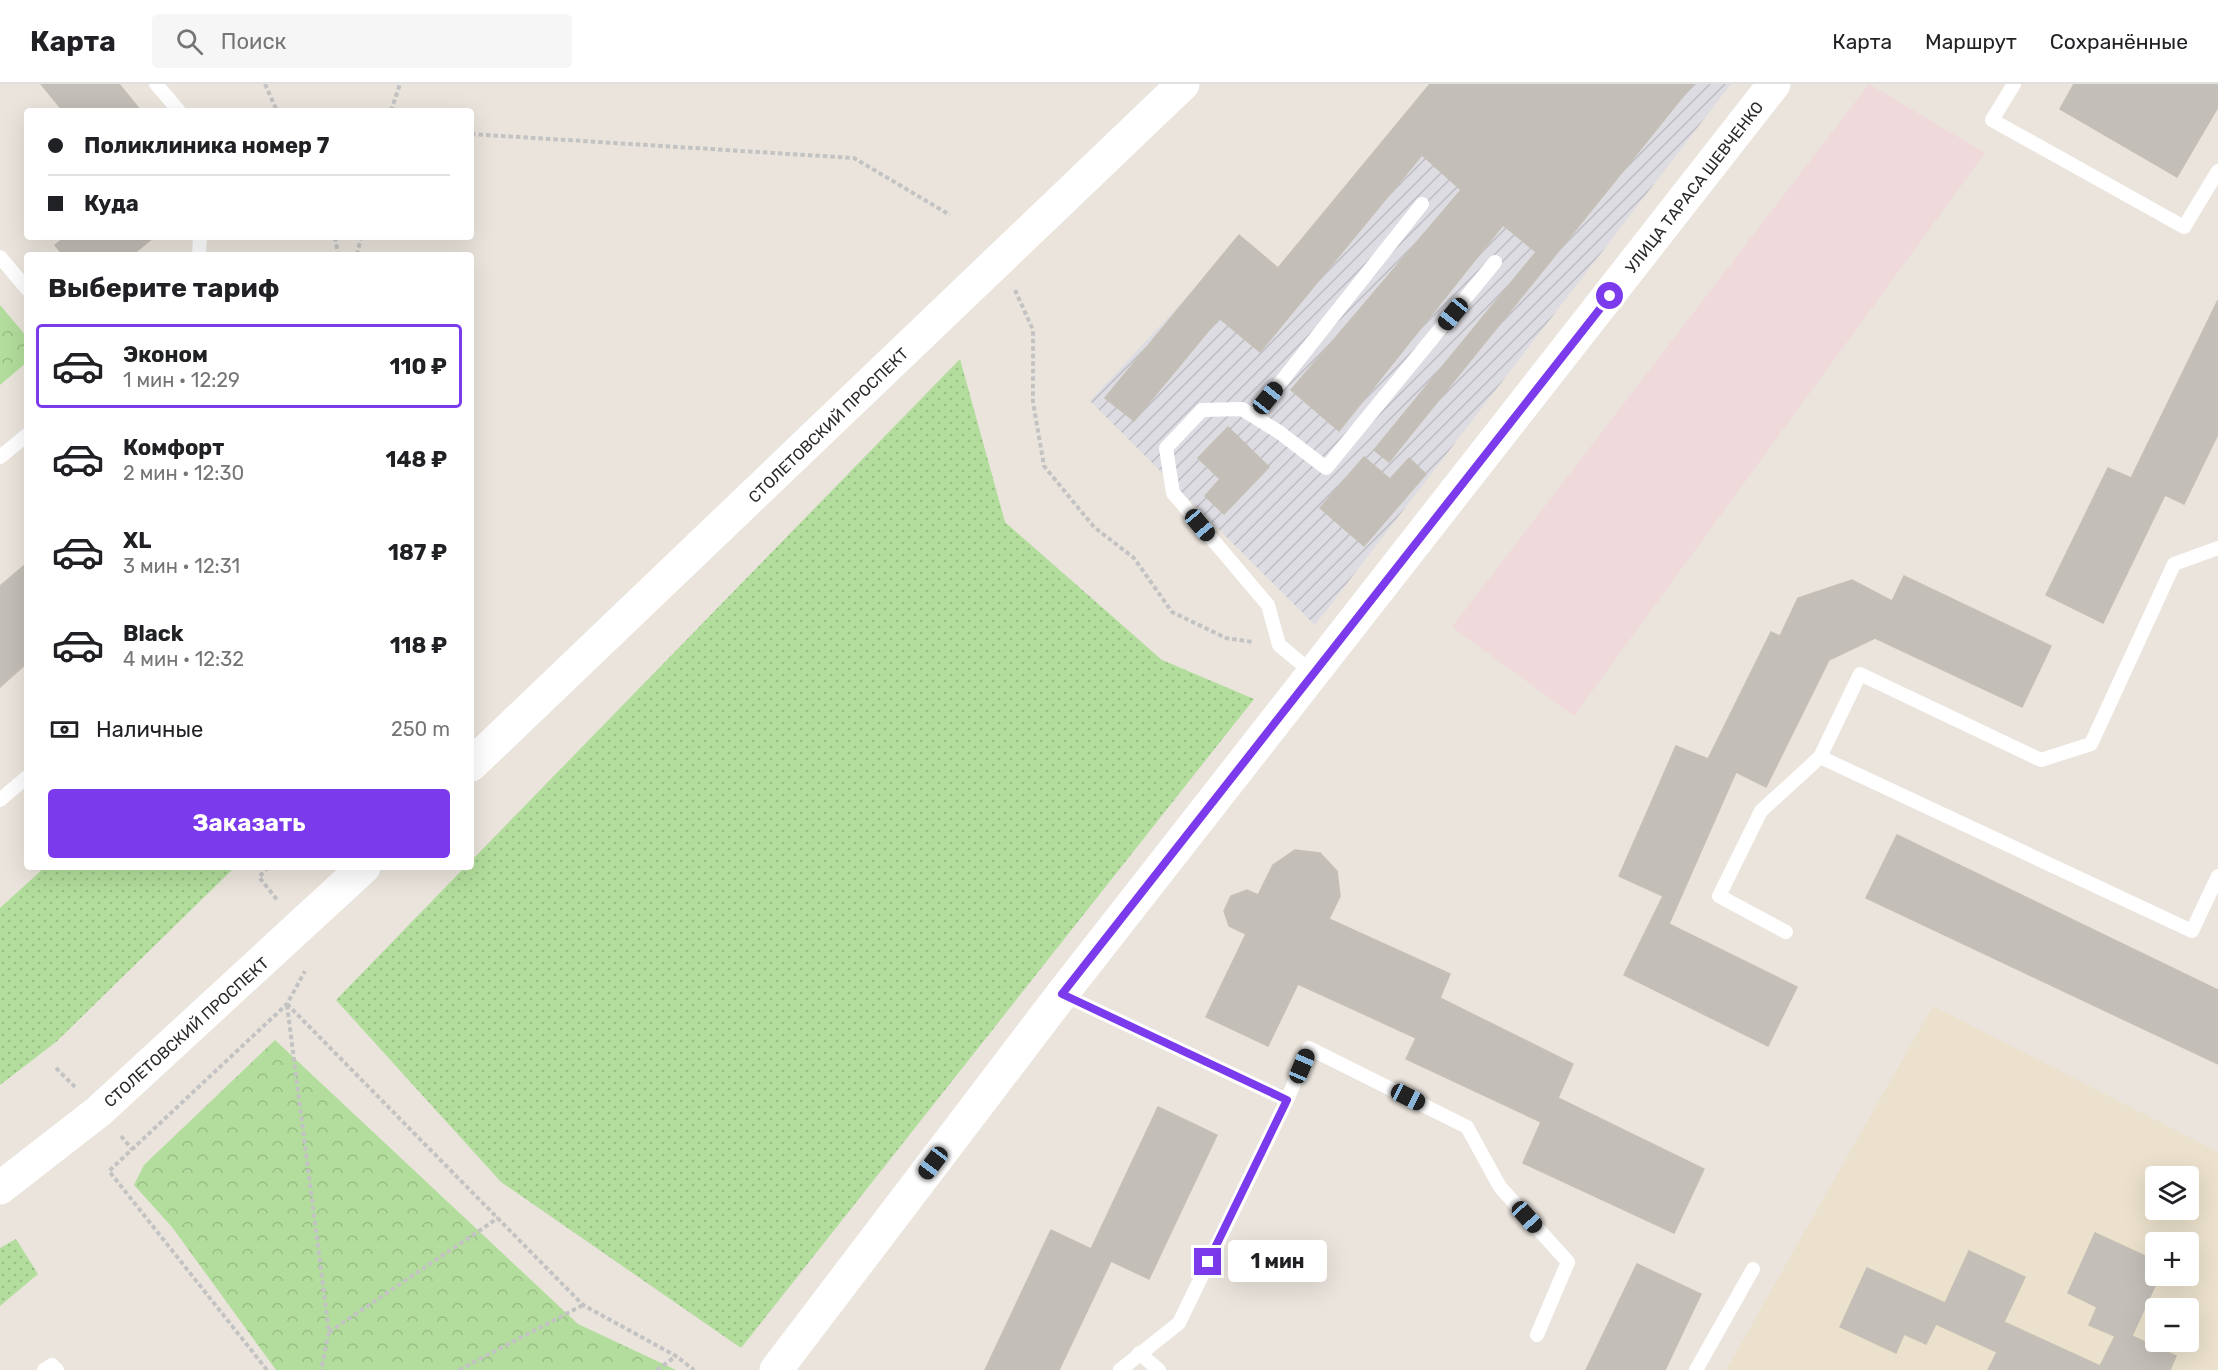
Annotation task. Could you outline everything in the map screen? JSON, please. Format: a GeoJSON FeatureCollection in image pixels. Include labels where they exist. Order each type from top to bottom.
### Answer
{"type":"FeatureCollection","features":[{"type":"Feature","properties":{"kind":"street","name":"СТОЛЕТОВСКИЙ ПРОСПЕКТ"},"geometry":{"type":"LineString","coordinates":[[474,762],[1183,84]]}},
{"type":"Feature","properties":{"kind":"street","name":"УЛИЦА ТАРАСА ШЕВЧЕНКО"},"geometry":{"type":"LineString","coordinates":[[776,1370],[1062,994],[1625,278],[1774,84]]}},
{"type":"Feature","properties":{"kind":"street","name":"СТОЛЕТОВСКИЙ ПРОСПЕКТ"},"geometry":{"type":"LineString","coordinates":[[0,1188],[99,1111],[361,870]]}},
{"type":"Feature","properties":{"kind":"lane"},"geometry":{"type":"LineString","coordinates":[[156,84],[176,108]]}},
{"type":"Feature","properties":{"kind":"lane"},"geometry":{"type":"LineString","coordinates":[[2014,84],[1992,120],[2184,227],[2218,171]]}},
{"type":"Feature","properties":{"kind":"lane"},"geometry":{"type":"LineString","coordinates":[[1254,416],[1422,204]]}},
{"type":"Feature","properties":{"kind":"lane"},"geometry":{"type":"LineString","coordinates":[[0,257],[24,285]]}},
{"type":"Feature","properties":{"kind":"lane"},"geometry":{"type":"LineString","coordinates":[[1313,673],[1279,645],[1268,605],[1173,493],[1167,448],[1202,410],[1242,409],[1326,468],[1495,262]]}},
{"type":"Feature","properties":{"kind":"lane"},"geometry":{"type":"LineString","coordinates":[[0,457],[24,437]]}},
{"type":"Feature","properties":{"kind":"lane"},"geometry":{"type":"LineString","coordinates":[[1786,932],[1719,896],[1761,811],[1820,757],[1860,674],[2041,760],[2091,744],[2174,564],[2218,548]]}},
{"type":"Feature","properties":{"kind":"lane"},"geometry":{"type":"LineString","coordinates":[[1820,757],[2192,931],[2218,876]]}},
{"type":"Feature","properties":{"kind":"lane"},"geometry":{"type":"LineString","coordinates":[[0,800],[24,780]]}},
{"type":"Feature","properties":{"kind":"lane"},"geometry":{"type":"LineString","coordinates":[[1062,994],[1287,1100]]}},
{"type":"Feature","properties":{"kind":"lane"},"geometry":{"type":"LineString","coordinates":[[1120,1370],[1179,1323],[1287,1100],[1309,1048],[1467,1127],[1500,1187],[1568,1262],[1537,1335]]}},
{"type":"Feature","properties":{"kind":"lane"},"geometry":{"type":"LineString","coordinates":[[1696,1370],[1753,1269]]}},
{"type":"Feature","properties":{"kind":"lane"},"geometry":{"type":"LineString","coordinates":[[1139,1353],[1159,1370]]}},
{"type":"Feature","properties":{"kind":"lane"},"geometry":{"type":"LineString","coordinates":[[44,1370],[52,1365],[57,1370]]}},
{"type":"Feature","properties":{"kind":"path"},"geometry":{"type":"LineString","coordinates":[[265,84],[277,108]]}},
{"type":"Feature","properties":{"kind":"path"},"geometry":{"type":"LineString","coordinates":[[392,108],[400,84]]}},
{"type":"Feature","properties":{"kind":"path"},"geometry":{"type":"LineString","coordinates":[[474,134],[854,158],[950,215]]}},
{"type":"Feature","properties":{"kind":"path"},"geometry":{"type":"LineString","coordinates":[[1002,259],[1033,330],[1033,402],[1044,466],[1094,527],[1134,558],[1172,612],[1226,638],[1279,645]]}},
{"type":"Feature","properties":{"kind":"path"},"geometry":{"type":"LineString","coordinates":[[265,870],[259,877],[281,905]]}},
{"type":"Feature","properties":{"kind":"path"},"geometry":{"type":"LineString","coordinates":[[267,1370],[254,1350],[109,1172],[287,1004],[310,961]]}},
{"type":"Feature","properties":{"kind":"path"},"geometry":{"type":"LineString","coordinates":[[287,1004],[584,1305],[676,1356],[694,1370]]}},
{"type":"Feature","properties":{"kind":"path"},"geometry":{"type":"LineString","coordinates":[[287,1004],[329,1332],[321,1370]]}},
{"type":"Feature","properties":{"kind":"path"},"geometry":{"type":"LineString","coordinates":[[329,1332],[498,1218]]}},
{"type":"Feature","properties":{"kind":"path"},"geometry":{"type":"LineString","coordinates":[[459,1370],[584,1305]]}},
{"type":"Feature","properties":{"kind":"path"},"geometry":{"type":"LineString","coordinates":[[657,1370],[676,1356]]}},
{"type":"Feature","properties":{"kind":"shaded area"},"geometry":{"type":"Polygon","coordinates":[[[1445,84],[1731,84],[1315,625],[1090,401],[1226,255],[1277,295],[1445,84]]]}},
{"type":"Feature","properties":{"kind":"shaded area"},"geometry":{"type":"Polygon","coordinates":[[[1869,84],[1985,153],[1574,716],[1452,627],[1869,84]]]}},
{"type":"Feature","properties":{"kind":"shaded area"},"geometry":{"type":"Polygon","coordinates":[[[1933,1006],[2218,1152],[2218,1370],[1726,1370],[1933,1006]]]}},
{"type":"Feature","properties":{"kind":"green space"},"geometry":{"type":"Polygon","coordinates":[[[0,305],[24,333],[24,365],[0,385],[0,305]]]}},
{"type":"Feature","properties":{"kind":"green space"},"geometry":{"type":"Polygon","coordinates":[[[960,359],[1005,522],[1162,660],[1254,699],[741,1348],[501,1182],[336,1000],[462,870],[474,870],[474,858],[960,359]]]}},
{"type":"Feature","properties":{"kind":"green space"},"geometry":{"type":"Polygon","coordinates":[[[42,870],[232,870],[56,1042],[0,1085],[0,908],[42,870]]]}},
{"type":"Feature","properties":{"kind":"green space"},"geometry":{"type":"Polygon","coordinates":[[[275,1040],[578,1324],[676,1370],[276,1370],[172,1227],[134,1185],[144,1165],[275,1040]]]}},
{"type":"Feature","properties":{"kind":"green space"},"geometry":{"type":"Polygon","coordinates":[[[16,1239],[38,1274],[0,1306],[0,1248],[16,1239]]]}},
{"type":"Feature","properties":{"kind":"building"},"geometry":{"type":"Polygon","coordinates":[[[41,84],[119,84],[139,108],[61,108],[41,84]]]}},
{"type":"Feature","properties":{"kind":"building"},"geometry":{"type":"Polygon","coordinates":[[[1430,84],[1693,84],[1389,462],[1374,450],[1536,252],[1503,225],[1339,431],[1291,390],[1461,190],[1422,155],[1260,352],[1219,318],[1134,421],[1105,398],[1239,235],[1278,268],[1430,84]]]}},
{"type":"Feature","properties":{"kind":"building"},"geometry":{"type":"Polygon","coordinates":[[[2074,84],[2218,84],[2218,107],[2177,177],[2060,109],[2074,84]]]}},
{"type":"Feature","properties":{"kind":"building"},"geometry":{"type":"Polygon","coordinates":[[[61,240],[150,240],[136,252],[61,252],[55,245],[61,240]]]}},
{"type":"Feature","properties":{"kind":"building"},"geometry":{"type":"Polygon","coordinates":[[[2218,300],[2218,434],[2184,504],[2165,495],[2103,623],[2046,595],[2108,468],[2131,478],[2218,300]]]}},
{"type":"Feature","properties":{"kind":"building"},"geometry":{"type":"Polygon","coordinates":[[[1228,427],[1269,467],[1224,514],[1205,496],[1220,479],[1198,458],[1228,427]]]}},
{"type":"Feature","properties":{"kind":"building"},"geometry":{"type":"Polygon","coordinates":[[[1364,457],[1390,479],[1409,458],[1426,474],[1364,546],[1320,508],[1364,457]]]}},
{"type":"Feature","properties":{"kind":"building"},"geometry":{"type":"Polygon","coordinates":[[[24,566],[24,666],[0,687],[0,586],[24,566]]]}},
{"type":"Feature","properties":{"kind":"building"},"geometry":{"type":"Polygon","coordinates":[[[1904,576],[2051,646],[2022,707],[1875,638],[1829,660],[1766,787],[1736,772],[1669,924],[1797,987],[1768,1046],[1624,975],[1663,896],[1619,876],[1676,746],[1708,759],[1771,632],[1780,636],[1798,598],[1852,580],[1892,601],[1904,576]]]}},
{"type":"Feature","properties":{"kind":"building"},"geometry":{"type":"Polygon","coordinates":[[[1897,835],[2218,990],[2218,1064],[1866,898],[1897,835]]]}},
{"type":"Feature","properties":{"kind":"building"},"geometry":{"type":"Polygon","coordinates":[[[1295,850],[1320,853],[1337,871],[1340,896],[1329,919],[1450,974],[1440,998],[1573,1064],[1558,1098],[1704,1169],[1674,1233],[1523,1163],[1541,1122],[1406,1059],[1416,1038],[1298,984],[1268,1046],[1206,1017],[1246,934],[1229,926],[1224,911],[1231,896],[1247,890],[1258,895],[1273,865],[1295,850]]]}},
{"type":"Feature","properties":{"kind":"building"},"geometry":{"type":"Polygon","coordinates":[[[1158,1107],[1217,1135],[1149,1279],[1111,1261],[1059,1370],[985,1370],[1051,1230],[1091,1249],[1158,1107]]]}},
{"type":"Feature","properties":{"kind":"building"},"geometry":{"type":"Polygon","coordinates":[[[2095,1233],[2145,1256],[2145,1286],[2155,1286],[2149,1298],[2145,1298],[2145,1308],[2132,1336],[2145,1342],[2145,1352],[2167,1352],[2176,1356],[2170,1370],[1988,1370],[1997,1352],[1936,1324],[1926,1344],[1904,1334],[1896,1353],[1840,1327],[1867,1268],[1945,1303],[1969,1251],[2025,1277],[2004,1322],[2100,1366],[2115,1336],[2089,1325],[2097,1307],[2068,1293],[2095,1233]]]}},
{"type":"Feature","properties":{"kind":"building"},"geometry":{"type":"Polygon","coordinates":[[[1637,1264],[1701,1294],[1665,1370],[1586,1370],[1637,1264]]]}},
{"type":"Feature","properties":{"kind":"route"},"geometry":{"type":"LineString","coordinates":[[1208,1262],[1287,1100],[1062,994],[1610,296]]}}]}
